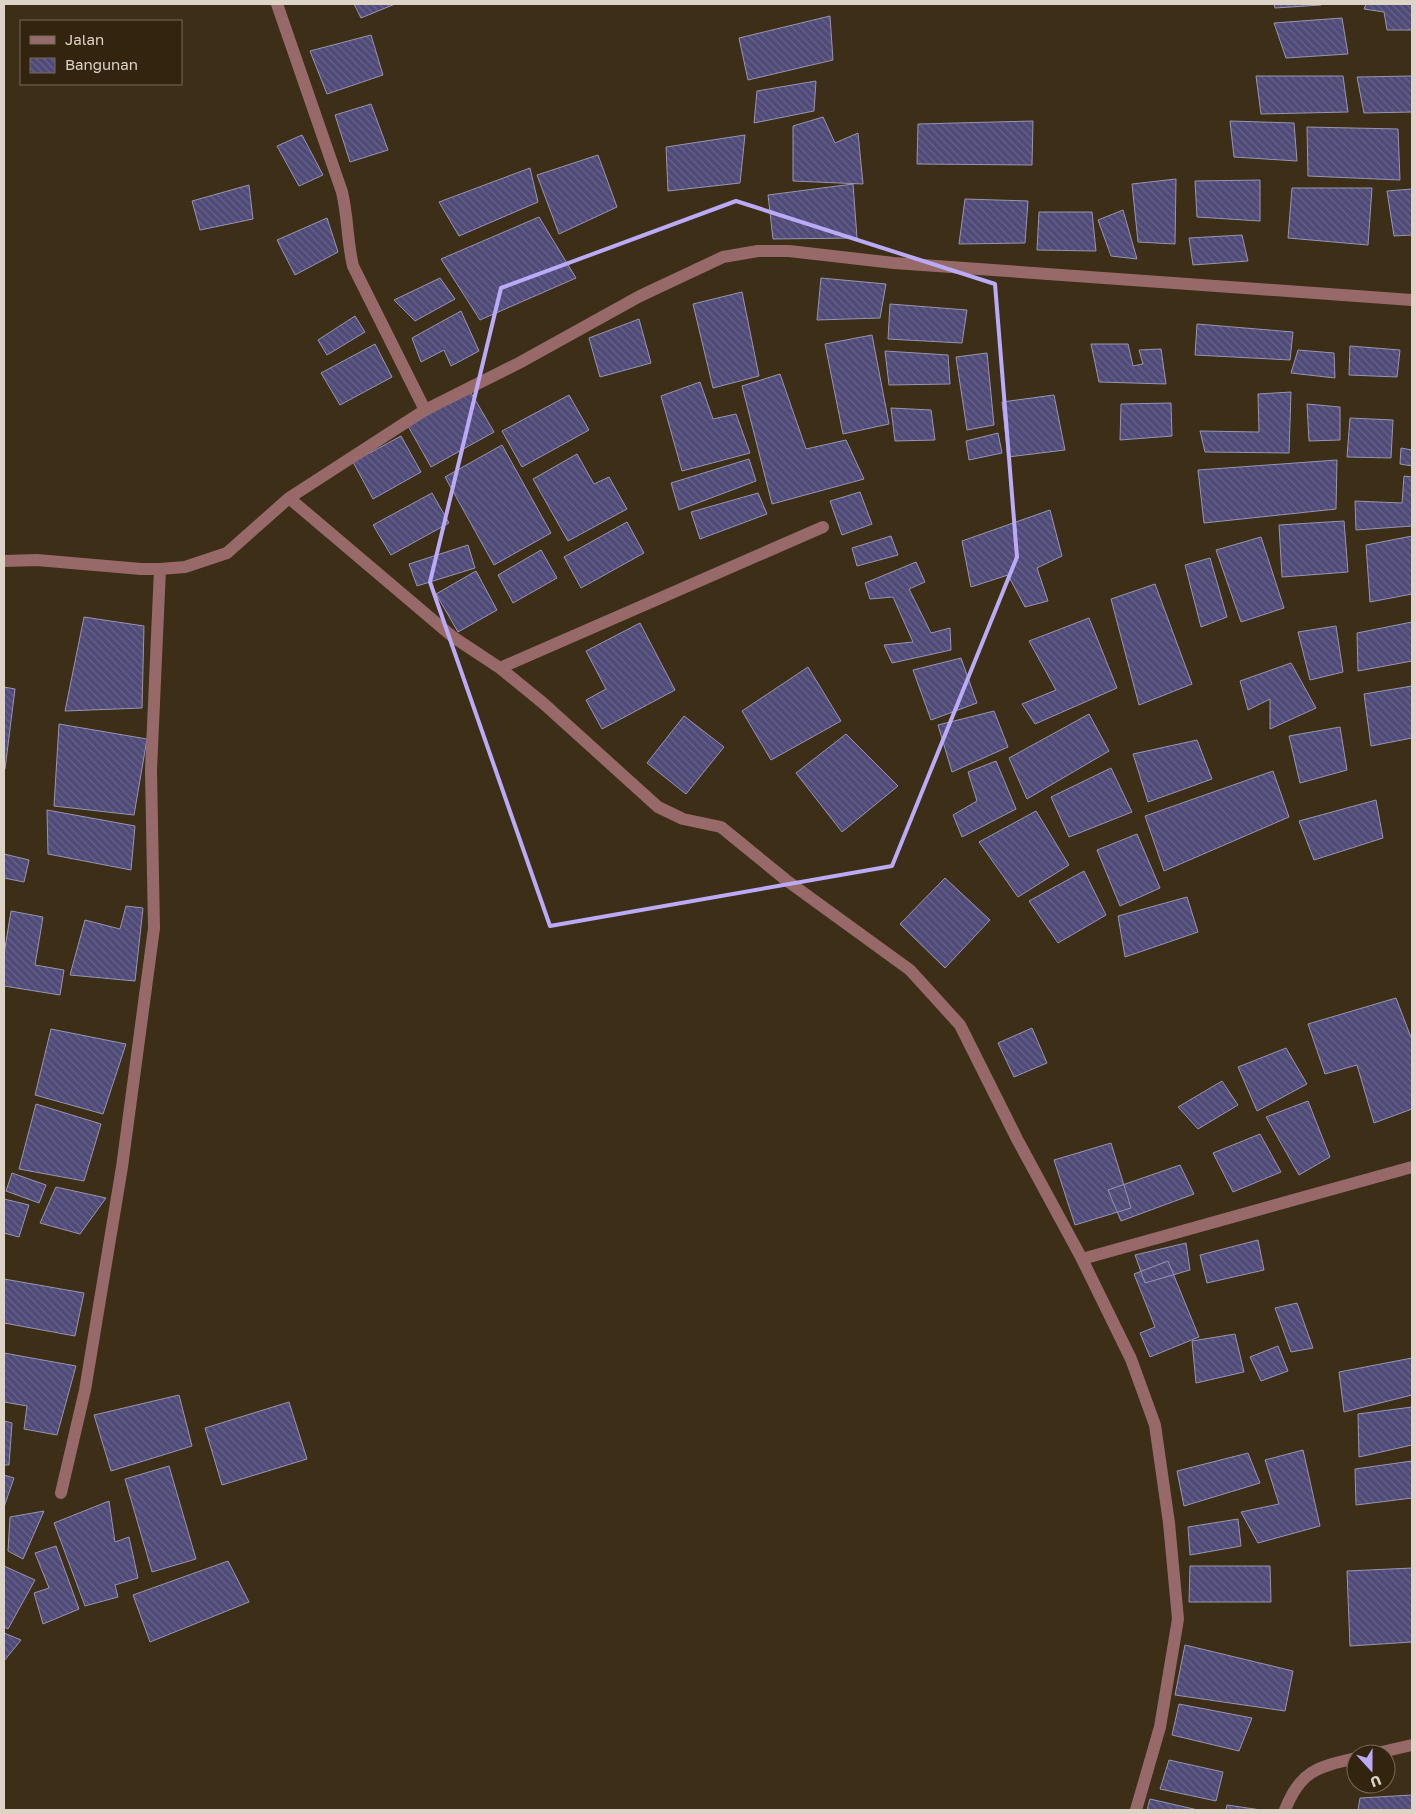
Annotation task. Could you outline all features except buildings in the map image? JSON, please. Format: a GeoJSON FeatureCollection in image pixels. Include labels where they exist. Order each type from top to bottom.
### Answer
{"type":"FeatureCollection","features":[{"type":"Feature","properties":{"kind":"street"},"geometry":{"type":"LineString","coordinates":[[277,4],[342,192],[346,208],[348,246],[353,266],[425,410]]}},
{"type":"Feature","properties":{"kind":"street"},"geometry":{"type":"LineString","coordinates":[[4,561],[37,560],[160,569],[185,567],[227,553],[289,498],[425,410],[519,363],[648,292],[723,257],[758,251],[789,251],[894,264],[1412,300]]}},
{"type":"Feature","properties":{"kind":"street"},"geometry":{"type":"LineString","coordinates":[[289,498],[453,637],[500,668],[544,704],[658,807],[683,819],[721,827],[786,880],[910,970],[960,1025],[1017,1139],[1082,1259],[1131,1359],[1155,1425],[1178,1619],[1160,1727],[1136,1810]]}},
{"type":"Feature","properties":{"kind":"street"},"geometry":{"type":"LineString","coordinates":[[500,668],[823,527]]}},
{"type":"Feature","properties":{"kind":"street"},"geometry":{"type":"LineString","coordinates":[[61,1493],[88,1371],[122,1167],[154,928],[151,770],[160,569]]}},
{"type":"Feature","properties":{"kind":"street"},"geometry":{"type":"LineString","coordinates":[[1082,1259],[1412,1167]]}},
{"type":"Feature","properties":{"kind":"street"},"geometry":{"type":"LineString","coordinates":[[1396,1748],[1412,1744]]}},
{"type":"Feature","properties":{"kind":"street"},"geometry":{"type":"LineString","coordinates":[[1285,1810],[1291,1795],[1303,1778],[1330,1764],[1346,1760]]}},
{"type":"Feature","properties":{"kind":"highlighted area"},"geometry":{"type":"Polygon","coordinates":[[[736,201],[995,284],[1017,557],[892,866],[550,926],[430,582],[501,288],[736,201]]]}}]}
